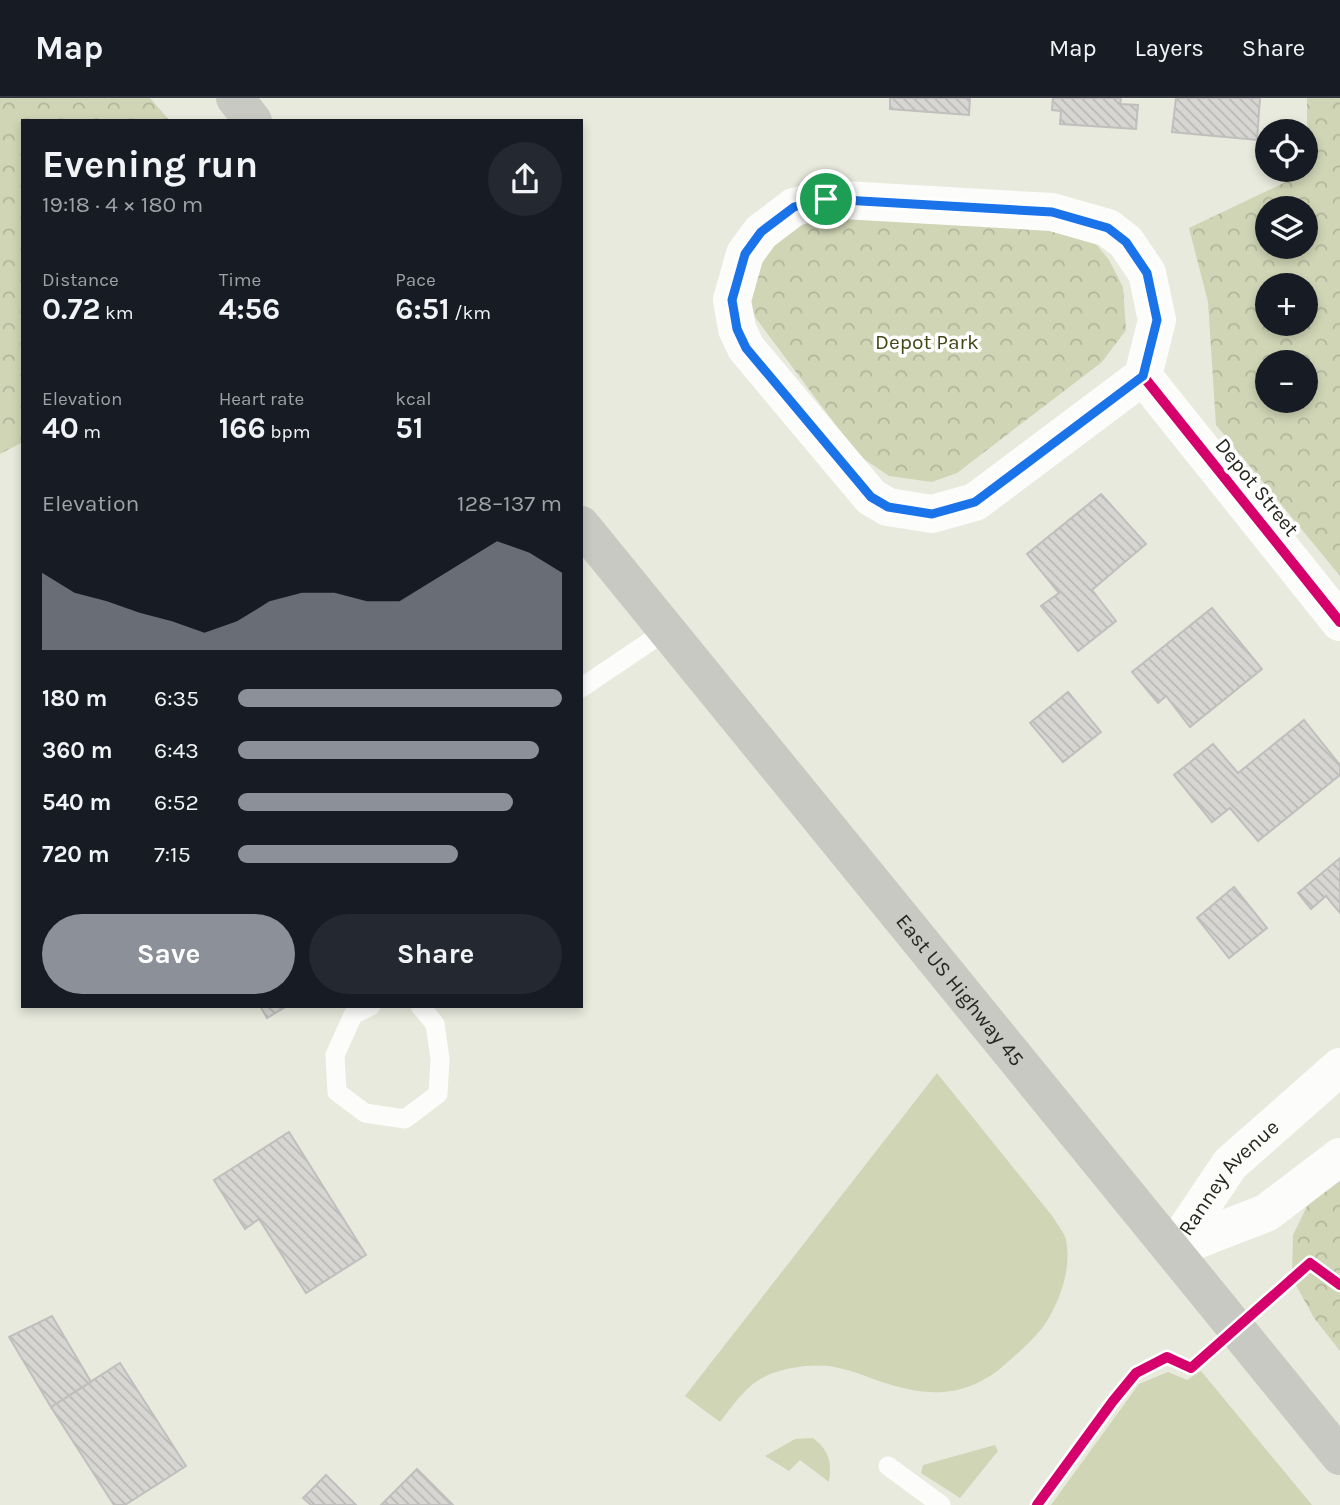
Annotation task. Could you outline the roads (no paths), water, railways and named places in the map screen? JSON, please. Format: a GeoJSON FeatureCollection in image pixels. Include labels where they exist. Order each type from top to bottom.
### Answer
{"type":"FeatureCollection","features":[{"type":"Feature","properties":{"kind":"main road"},"geometry":{"type":"LineString","coordinates":[[235,98],[251,119]]}},
{"type":"Feature","properties":{"kind":"main road","name":"East US Highway 45"},"geometry":{"type":"LineString","coordinates":[[583,527],[1340,1456]]}},
{"type":"Feature","properties":{"kind":"street"},"geometry":{"type":"LineString","coordinates":[[826,199],[1052,212],[1108,228],[1126,242],[1147,273],[1157,320],[1143,376],[975,502],[932,514],[888,507],[871,497],[746,348],[737,329],[732,300],[745,254],[761,232],[794,207],[826,199]]}},
{"type":"Feature","properties":{"kind":"street","name":"Depot Street"},"geometry":{"type":"LineString","coordinates":[[1143,376],[1340,622]]}},
{"type":"Feature","properties":{"kind":"street","name":"Ranney Avenue"},"geometry":{"type":"LineString","coordinates":[[1172,1249],[1230,1164],[1340,1067]]}},
{"type":"Feature","properties":{"kind":"street","name":"Ranney Avenue"},"geometry":{"type":"LineString","coordinates":[[1172,1249],[1266,1213],[1340,1157]]}},
{"type":"Feature","properties":{"kind":"lane"},"geometry":{"type":"LineString","coordinates":[[583,687],[667,630]]}},
{"type":"Feature","properties":{"kind":"lane"},"geometry":{"type":"LineString","coordinates":[[367,1008],[353,1015],[335,1055],[337,1092],[365,1113],[405,1119],[438,1094],[440,1059],[435,1024],[422,1008]]}},
{"type":"Feature","properties":{"kind":"lane"},"geometry":{"type":"LineString","coordinates":[[888,1466],[941,1505]]}},
{"type":"Feature","properties":{"kind":"park label","name":"Depot Park"},"geometry":{"type":"Point","coordinates":[927,342]}}]}
